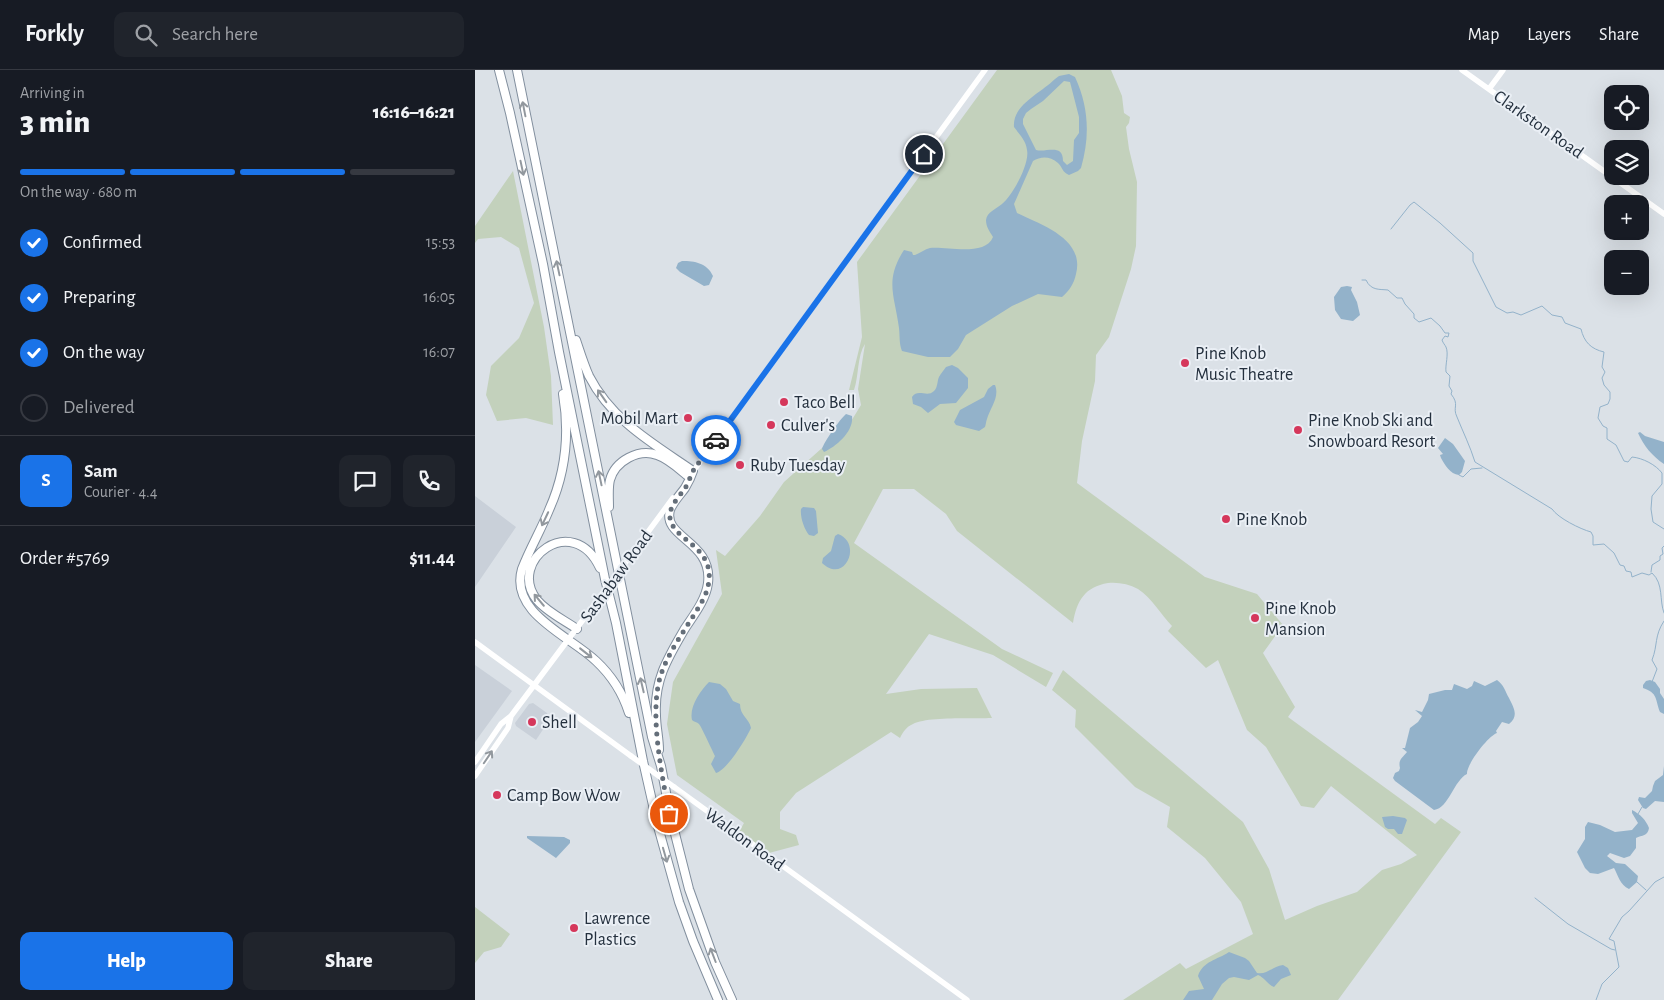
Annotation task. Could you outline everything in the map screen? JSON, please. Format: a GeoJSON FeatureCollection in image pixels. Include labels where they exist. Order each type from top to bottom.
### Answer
{"type":"FeatureCollection","features":[{"type":"Feature","properties":{"kind":"highway"},"geometry":{"type":"LineString","coordinates":[[499,70],[505,88],[535,226],[605,579],[663,847],[693,941],[718,1000]]}},
{"type":"Feature","properties":{"kind":"highway"},"geometry":{"type":"LineString","coordinates":[[517,70],[653,737],[661,766]]}},
{"type":"Feature","properties":{"kind":"highway"},"geometry":{"type":"LineString","coordinates":[[564,298],[585,366],[603,398],[633,429],[691,474]]}},
{"type":"Feature","properties":{"kind":"highway"},"geometry":{"type":"LineString","coordinates":[[559,352],[567,422],[565,462],[554,500],[522,569],[520,584],[524,601],[532,611],[597,662],[608,674],[621,693],[642,756]]}},
{"type":"Feature","properties":{"kind":"highway"},"geometry":{"type":"LineString","coordinates":[[610,526],[610,480],[615,470],[628,458],[637,454],[655,454],[691,474]]}},
{"type":"Feature","properties":{"kind":"highway"},"geometry":{"type":"LineString","coordinates":[[691,474],[686,487],[672,506],[670,520],[675,530],[696,547],[703,556],[707,568],[708,584],[704,598],[673,649],[660,675],[656,704],[661,766],[669,814],[689,889],[715,962],[732,1000]]}},
{"type":"Feature","properties":{"kind":"highway"},"geometry":{"type":"LineString","coordinates":[[577,629],[542,605],[534,596],[529,579],[533,563],[542,550],[552,544],[563,542],[575,543],[585,548],[593,556],[605,579]]}},
{"type":"Feature","properties":{"kind":"main road","name":"Sashabaw Road"},"geometry":{"type":"LineString","coordinates":[[475,762],[501,724],[511,716],[569,640],[985,70]]}},
{"type":"Feature","properties":{"kind":"main road","name":"Clarkston Road"},"geometry":{"type":"LineString","coordinates":[[1462,70],[1664,214]]}},
{"type":"Feature","properties":{"kind":"main road"},"geometry":{"type":"LineString","coordinates":[[1489,90],[1503,70]]}},
{"type":"Feature","properties":{"kind":"main road","name":"Waldon Road"},"geometry":{"type":"LineString","coordinates":[[475,642],[967,1000]]}},
{"type":"Feature","properties":{"kind":"main road","name":"Sashabaw Road"},"geometry":{"type":"LineString","coordinates":[[475,776],[508,728],[511,716]]}},
{"type":"Feature","properties":{"kind":"main road"},"geometry":{"type":"LineString","coordinates":[[492,738],[498,742]]}},
{"type":"Feature","properties":{"kind":"shaded area"},"geometry":{"type":"Polygon","coordinates":[[[475,496],[516,527],[475,587],[475,496]]]}},
{"type":"Feature","properties":{"kind":"shaded area"},"geometry":{"type":"Polygon","coordinates":[[[475,665],[512,691],[475,742],[475,665]]]}},
{"type":"Feature","properties":{"kind":"shaded area"},"geometry":{"type":"Polygon","coordinates":[[[533,703],[547,713],[550,719],[536,740],[516,726],[515,723],[529,704],[533,703]]]}},
{"type":"Feature","properties":{"kind":"green space"},"geometry":{"type":"Polygon","coordinates":[[[997,70],[1111,70],[1122,96],[1124,113],[1130,117],[1126,127],[1137,182],[1136,246],[1131,269],[1109,337],[1096,355],[1095,381],[1082,441],[1077,483],[1205,577],[1257,594],[1283,625],[1263,653],[1295,707],[1288,717],[1435,824],[1441,818],[1461,832],[1338,1000],[1123,1000],[1180,963],[1186,969],[1253,934],[1241,902],[1205,858],[1167,827],[1170,807],[1135,787],[1075,727],[1076,710],[1052,690],[1063,670],[1243,822],[1269,869],[1285,920],[1357,892],[1382,870],[1401,864],[1417,855],[1331,786],[1314,808],[1301,806],[1266,747],[1247,730],[1218,660],[1206,668],[1168,631],[1172,626],[1148,597],[1138,589],[1116,583],[1108,583],[1093,588],[1080,601],[1073,623],[957,531],[946,514],[914,489],[883,489],[854,543],[1002,649],[1053,673],[1046,687],[993,655],[929,634],[886,694],[921,689],[977,688],[992,718],[920,721],[908,727],[900,738],[891,732],[796,793],[780,812],[780,829],[796,835],[799,845],[769,853],[739,832],[744,823],[677,775],[667,724],[673,682],[722,594],[716,550],[725,556],[760,516],[784,482],[850,423],[861,405],[858,389],[865,344],[862,349],[854,390],[849,390],[862,337],[857,262],[997,70]]]}},
{"type":"Feature","properties":{"kind":"green space"},"geometry":{"type":"Polygon","coordinates":[[[513,171],[544,327],[551,376],[553,425],[526,418],[497,421],[486,395],[491,366],[519,338],[534,303],[519,248],[501,237],[478,239],[475,243],[475,226],[513,171]]]}},
{"type":"Feature","properties":{"kind":"green space"},"geometry":{"type":"Polygon","coordinates":[[[475,907],[510,934],[501,947],[484,952],[475,963],[475,907]]]}},
{"type":"Feature","properties":{"kind":"water"},"geometry":{"type":"Polygon","coordinates":[[[1069,74],[1075,77],[1083,100],[1087,133],[1081,168],[1069,175],[1052,159],[1045,157],[1036,159],[1033,161],[1014,204],[1017,213],[1049,228],[1068,242],[1074,251],[1077,262],[1073,284],[1062,297],[1038,294],[1012,306],[966,335],[958,349],[950,357],[928,357],[902,351],[893,280],[894,271],[904,250],[915,255],[930,248],[974,249],[989,243],[993,237],[988,229],[987,217],[1011,194],[1026,163],[1026,146],[1014,127],[1015,119],[1022,106],[1059,76],[1069,74]],[[1064,81],[1043,101],[1026,113],[1023,119],[1023,124],[1036,150],[1057,150],[1067,165],[1073,161],[1074,140],[1079,133],[1079,117],[1070,82],[1064,81]]]}},
{"type":"Feature","properties":{"kind":"water"},"geometry":{"type":"Polygon","coordinates":[[[682,261],[696,262],[707,268],[713,276],[709,285],[704,286],[680,272],[676,268],[678,263],[682,261]]]}},
{"type":"Feature","properties":{"kind":"water"},"geometry":{"type":"Polygon","coordinates":[[[1341,287],[1352,287],[1351,290],[1357,302],[1360,315],[1353,321],[1341,319],[1335,310],[1334,297],[1341,287]]]}},
{"type":"Feature","properties":{"kind":"water"},"geometry":{"type":"Polygon","coordinates":[[[952,365],[968,378],[968,388],[956,403],[940,404],[928,413],[921,407],[913,404],[912,397],[914,394],[928,394],[934,391],[941,374],[946,367],[952,365]]]}},
{"type":"Feature","properties":{"kind":"water"},"geometry":{"type":"Polygon","coordinates":[[[995,385],[996,394],[985,427],[979,431],[956,425],[954,422],[960,410],[984,397],[988,389],[995,385]]]}},
{"type":"Feature","properties":{"kind":"water"},"geometry":{"type":"Polygon","coordinates":[[[846,414],[852,416],[850,427],[839,442],[824,452],[822,449],[826,441],[846,414]]]}},
{"type":"Feature","properties":{"kind":"water"},"geometry":{"type":"Polygon","coordinates":[[[1640,432],[1645,436],[1664,442],[1664,464],[1646,446],[1638,433],[1640,432]]]}},
{"type":"Feature","properties":{"kind":"water"},"geometry":{"type":"Polygon","coordinates":[[[1445,438],[1453,444],[1465,461],[1462,472],[1459,475],[1450,471],[1441,458],[1440,455],[1443,454],[1438,448],[1445,438]]]}},
{"type":"Feature","properties":{"kind":"water"},"geometry":{"type":"Polygon","coordinates":[[[803,507],[814,508],[816,511],[818,533],[814,536],[809,535],[804,526],[801,512],[803,507]]]}},
{"type":"Feature","properties":{"kind":"water"},"geometry":{"type":"Polygon","coordinates":[[[838,534],[849,545],[850,553],[844,566],[838,569],[830,568],[822,563],[823,558],[831,551],[835,536],[838,534]]]}},
{"type":"Feature","properties":{"kind":"water"},"geometry":{"type":"Polygon","coordinates":[[[1497,680],[1503,686],[1513,705],[1514,718],[1509,724],[1502,722],[1496,731],[1497,733],[1488,739],[1478,751],[1470,764],[1467,774],[1458,782],[1448,799],[1439,808],[1434,810],[1393,778],[1395,773],[1399,771],[1400,761],[1407,752],[1402,748],[1405,748],[1410,728],[1422,716],[1415,710],[1422,712],[1429,694],[1452,690],[1454,684],[1467,689],[1472,686],[1474,681],[1485,686],[1497,680]]]}},
{"type":"Feature","properties":{"kind":"water"},"geometry":{"type":"Polygon","coordinates":[[[1646,681],[1655,682],[1660,689],[1664,699],[1664,714],[1660,712],[1654,694],[1643,688],[1646,681]]]}},
{"type":"Feature","properties":{"kind":"water"},"geometry":{"type":"Polygon","coordinates":[[[709,682],[720,684],[726,689],[733,701],[740,704],[741,711],[751,728],[731,760],[716,773],[711,764],[715,756],[700,726],[692,720],[691,715],[696,700],[709,682]]]}},
{"type":"Feature","properties":{"kind":"water"},"geometry":{"type":"Polygon","coordinates":[[[1664,766],[1664,802],[1655,801],[1646,809],[1643,808],[1638,800],[1639,797],[1645,798],[1652,791],[1655,781],[1663,775],[1664,766]]]}},
{"type":"Feature","properties":{"kind":"water"},"geometry":{"type":"Polygon","coordinates":[[[1632,810],[1646,822],[1649,828],[1647,833],[1636,838],[1636,848],[1630,856],[1624,858],[1610,853],[1607,856],[1616,863],[1625,864],[1638,876],[1637,882],[1629,889],[1621,882],[1614,868],[1598,874],[1590,873],[1585,868],[1577,852],[1585,839],[1585,827],[1588,822],[1615,832],[1632,830],[1638,823],[1632,810]]]}},
{"type":"Feature","properties":{"kind":"water"},"geometry":{"type":"Polygon","coordinates":[[[1393,816],[1407,820],[1402,834],[1398,834],[1394,829],[1385,827],[1382,817],[1393,816]]]}},
{"type":"Feature","properties":{"kind":"water"},"geometry":{"type":"Polygon","coordinates":[[[527,836],[564,837],[570,840],[570,843],[556,858],[527,838],[527,836]]]}},
{"type":"Feature","properties":{"kind":"water"},"geometry":{"type":"Polygon","coordinates":[[[1229,952],[1249,961],[1257,973],[1264,973],[1283,965],[1288,968],[1291,975],[1281,979],[1274,987],[1258,975],[1249,980],[1229,978],[1222,984],[1212,1000],[1183,1000],[1189,991],[1204,989],[1198,976],[1203,967],[1229,952]]]}},
{"type":"Feature","properties":{"kind":"waterway"},"geometry":{"type":"LineString","coordinates":[[1391,229],[1414,202],[1473,253],[1473,261],[1496,307],[1507,313],[1513,312],[1521,315],[1542,306],[1552,315],[1562,317],[1565,323],[1581,329],[1584,338],[1589,344],[1595,349],[1604,352],[1602,367],[1605,372],[1602,378],[1604,385],[1610,392],[1610,399],[1608,404],[1600,407],[1598,418],[1603,426],[1607,428],[1607,439],[1616,445],[1624,461],[1628,462],[1632,457],[1645,460],[1662,473],[1662,484],[1652,496],[1651,509],[1653,522],[1664,529]]}},
{"type":"Feature","properties":{"kind":"waterway"},"geometry":{"type":"LineString","coordinates":[[1362,280],[1366,280],[1373,288],[1388,290],[1397,298],[1402,298],[1414,314],[1414,318],[1419,322],[1431,318],[1445,333],[1449,333],[1448,337],[1445,336],[1442,340],[1447,350],[1446,372],[1450,376],[1449,386],[1455,401],[1456,414],[1475,462],[1552,509],[1575,526],[1591,532],[1593,545],[1604,544],[1614,553],[1620,565],[1624,566],[1626,571],[1631,572],[1632,577],[1642,573],[1649,575],[1652,573],[1660,587],[1664,613]]}},
{"type":"Feature","properties":{"kind":"waterway"},"geometry":{"type":"LineString","coordinates":[[1459,475],[1463,477],[1471,469],[1482,468]]}},
{"type":"Feature","properties":{"kind":"waterway"},"geometry":{"type":"LineString","coordinates":[[1651,572],[1652,565],[1660,560],[1664,546]]}},
{"type":"Feature","properties":{"kind":"waterway"},"geometry":{"type":"LineString","coordinates":[[1652,682],[1657,669],[1652,660],[1657,636],[1664,621]]}},
{"type":"Feature","properties":{"kind":"waterway"},"geometry":{"type":"LineString","coordinates":[[1638,814],[1642,807]]}},
{"type":"Feature","properties":{"kind":"waterway"},"geometry":{"type":"LineString","coordinates":[[1596,1000],[1602,984],[1619,967],[1614,941],[1609,939],[1622,917],[1655,882],[1664,877]]}},
{"type":"Feature","properties":{"kind":"waterway"},"geometry":{"type":"LineString","coordinates":[[1637,882],[1646,890]]}},
{"type":"Feature","properties":{"kind":"waterway"},"geometry":{"type":"LineString","coordinates":[[1535,898],[1568,924],[1615,950]]}},
{"type":"Feature","properties":{"kind":"way so far"},"geometry":{"type":"LineString","coordinates":[[669,814],[661,766],[656,717],[658,685],[668,657],[704,598],[709,577],[703,556],[696,547],[673,528],[669,517],[672,506],[686,487],[693,471],[716,440]]}},
{"type":"Feature","properties":{"kind":"place","name":"Pine Knob Music Theatre"},"geometry":{"type":"Point","coordinates":[1185,363]}},
{"type":"Feature","properties":{"kind":"place","name":"Taco Bell"},"geometry":{"type":"Point","coordinates":[784,402]}},
{"type":"Feature","properties":{"kind":"place","name":"Mobil Mart"},"geometry":{"type":"Point","coordinates":[688,418]}},
{"type":"Feature","properties":{"kind":"place","name":"Culver's"},"geometry":{"type":"Point","coordinates":[771,425]}},
{"type":"Feature","properties":{"kind":"place","name":"Pine Knob Ski and Snowboard Resort"},"geometry":{"type":"Point","coordinates":[1298,430]}},
{"type":"Feature","properties":{"kind":"place","name":"Ruby Tuesday"},"geometry":{"type":"Point","coordinates":[740,465]}},
{"type":"Feature","properties":{"kind":"place","name":"Pine Knob"},"geometry":{"type":"Point","coordinates":[1226,519]}},
{"type":"Feature","properties":{"kind":"place","name":"Pine Knob Mansion"},"geometry":{"type":"Point","coordinates":[1255,618]}},
{"type":"Feature","properties":{"kind":"place","name":"Shell"},"geometry":{"type":"Point","coordinates":[532,722]}},
{"type":"Feature","properties":{"kind":"place","name":"Camp Bow Wow"},"geometry":{"type":"Point","coordinates":[497,795]}},
{"type":"Feature","properties":{"kind":"place","name":"Lawrence Plastics"},"geometry":{"type":"Point","coordinates":[574,928]}},
{"type":"Feature","properties":{"kind":"route"},"geometry":{"type":"LineString","coordinates":[[716,440],[924,154]]}}]}
